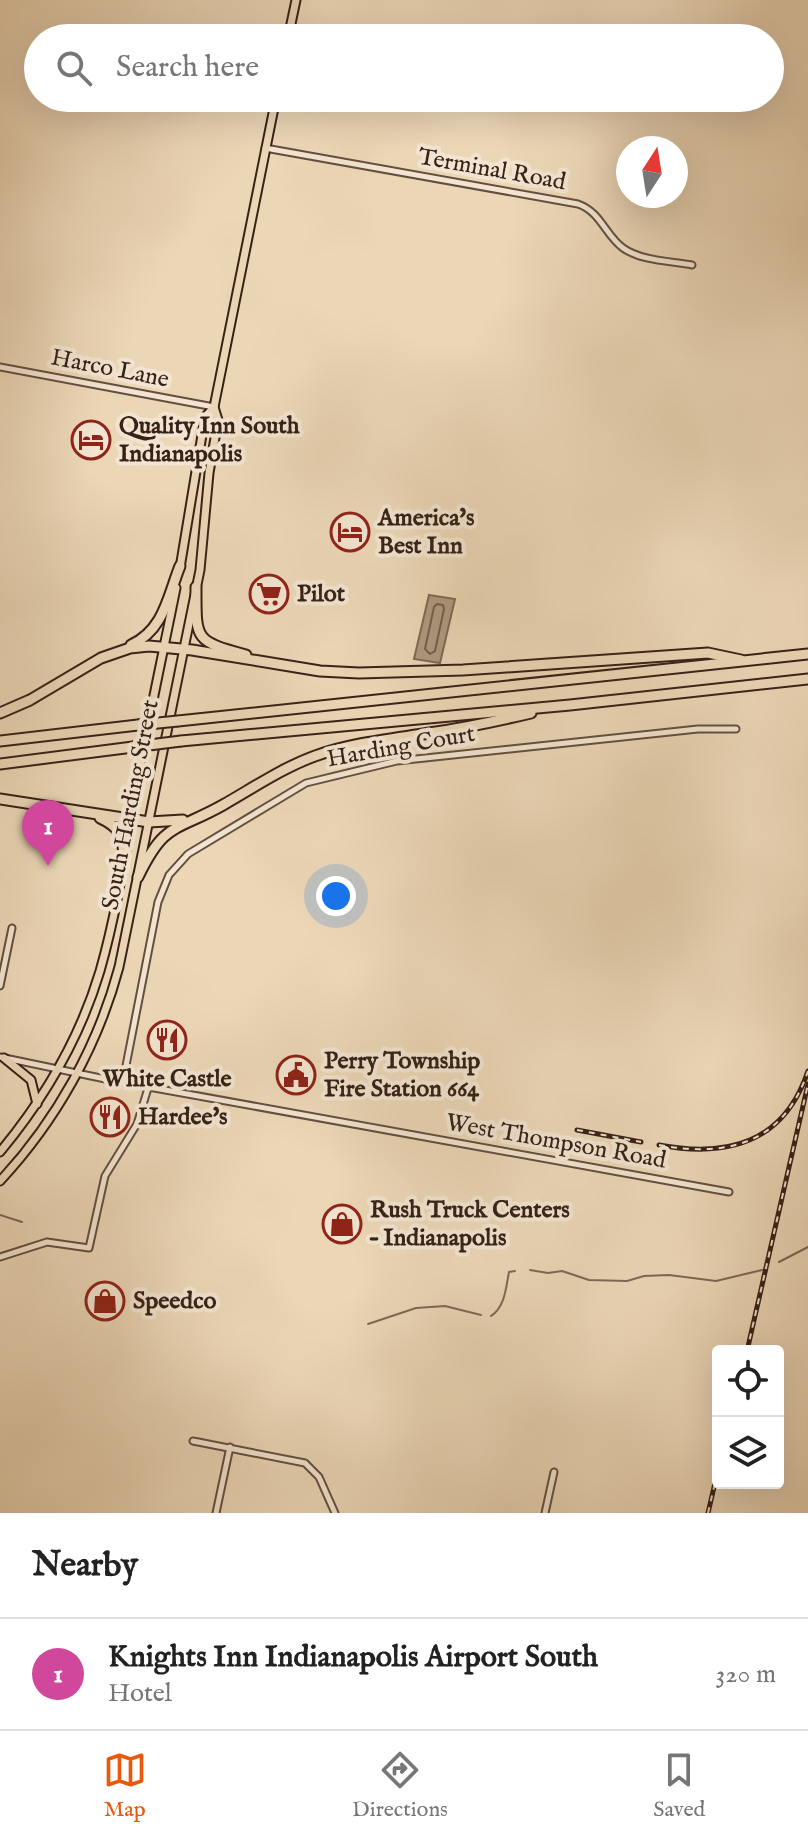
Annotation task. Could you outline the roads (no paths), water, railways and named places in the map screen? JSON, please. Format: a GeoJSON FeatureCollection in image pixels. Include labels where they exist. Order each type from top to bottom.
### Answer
{"type":"FeatureCollection","features":[{"type":"Feature","properties":{"kind":"highway"},"geometry":{"type":"LineString","coordinates":[[0,713],[142,639],[156,626],[163,613],[180,566]]}},
{"type":"Feature","properties":{"kind":"highway"},"geometry":{"type":"LineString","coordinates":[[196,587],[196,627],[207,643],[284,664]]}},
{"type":"Feature","properties":{"kind":"highway"},"geometry":{"type":"LineString","coordinates":[[115,653],[139,647],[164,647],[320,671],[396,674],[708,653],[741,660]]}},
{"type":"Feature","properties":{"kind":"highway"},"geometry":{"type":"LineString","coordinates":[[0,741],[808,654]]}},
{"type":"Feature","properties":{"kind":"highway"},"geometry":{"type":"LineString","coordinates":[[0,764],[181,741],[570,705],[808,679]]}},
{"type":"Feature","properties":{"kind":"highway"},"geometry":{"type":"LineString","coordinates":[[138,877],[159,840],[176,827],[314,756],[341,748],[471,727],[570,705]]}},
{"type":"Feature","properties":{"kind":"highway"},"geometry":{"type":"LineString","coordinates":[[0,799],[149,822],[194,819]]}},
{"type":"Feature","properties":{"kind":"highway"},"geometry":{"type":"LineString","coordinates":[[93,815],[120,830],[124,857]]}},
{"type":"Feature","properties":{"kind":"main road"},"geometry":{"type":"LineString","coordinates":[[291,24],[296,0]]}},
{"type":"Feature","properties":{"kind":"main road","name":"South Harding Street"},"geometry":{"type":"LineString","coordinates":[[0,1181],[35,1139],[77,1072],[112,992],[196,587],[218,420],[214,407],[273,112]]}},
{"type":"Feature","properties":{"kind":"main road","name":"South Harding Street"},"geometry":{"type":"LineString","coordinates":[[0,1152],[37,1104],[58,1068],[84,1014],[100,970],[180,566],[205,417],[214,407]]}},
{"type":"Feature","properties":{"kind":"main road"},"geometry":{"type":"LineString","coordinates":[[2,1057],[31,1080],[37,1104]]}},
{"type":"Feature","properties":{"kind":"street","name":"Terminal Road"},"geometry":{"type":"LineString","coordinates":[[265,148],[576,203],[595,213],[614,240],[628,251],[692,265]]}},
{"type":"Feature","properties":{"kind":"street","name":"Harco Lane"},"geometry":{"type":"LineString","coordinates":[[0,367],[214,407]]}},
{"type":"Feature","properties":{"kind":"street","name":"Harding Court"},"geometry":{"type":"LineString","coordinates":[[123,1081],[158,902],[169,875],[188,854],[297,787],[343,772],[397,761],[698,729],[736,729]]}},
{"type":"Feature","properties":{"kind":"street"},"geometry":{"type":"LineString","coordinates":[[0,986],[12,928]]}},
{"type":"Feature","properties":{"kind":"street","name":"West Thompson Road"},"geometry":{"type":"LineString","coordinates":[[2,1057],[729,1192]]}},
{"type":"Feature","properties":{"kind":"street"},"geometry":{"type":"LineString","coordinates":[[0,1257],[47,1242],[89,1248],[105,1174],[139,1122],[149,1085]]}},
{"type":"Feature","properties":{"kind":"street"},"geometry":{"type":"LineString","coordinates":[[193,1441],[299,1461],[313,1469],[335,1513]]}},
{"type":"Feature","properties":{"kind":"street"},"geometry":{"type":"LineString","coordinates":[[216,1513],[230,1447]]}},
{"type":"Feature","properties":{"kind":"street"},"geometry":{"type":"LineString","coordinates":[[545,1513],[554,1472]]}},
{"type":"Feature","properties":{"kind":"water"},"geometry":{"type":"Polygon","coordinates":[[[429,595],[455,599],[440,663],[414,659],[429,595]]]}},
{"type":"Feature","properties":{"kind":"waterway"},"geometry":{"type":"LineString","coordinates":[[0,1215],[22,1222]]}},
{"type":"Feature","properties":{"kind":"waterway"},"geometry":{"type":"LineString","coordinates":[[779,1262],[808,1247]]}},
{"type":"Feature","properties":{"kind":"waterway"},"geometry":{"type":"LineString","coordinates":[[530,1270],[548,1273],[562,1271],[589,1280],[627,1281],[644,1276],[669,1275],[716,1281],[762,1270]]}},
{"type":"Feature","properties":{"kind":"waterway"},"geometry":{"type":"LineString","coordinates":[[491,1316],[502,1302],[509,1272],[515,1271]]}},
{"type":"Feature","properties":{"kind":"waterway"},"geometry":{"type":"LineString","coordinates":[[368,1324],[416,1308],[445,1306],[481,1315]]}},
{"type":"Feature","properties":{"kind":"railway"},"geometry":{"type":"LineString","coordinates":[[659,1145],[708,1149],[750,1140],[784,1115],[798,1095],[808,1071]]}},
{"type":"Feature","properties":{"kind":"railway"},"geometry":{"type":"LineString","coordinates":[[748,1345],[808,1084]]}},
{"type":"Feature","properties":{"kind":"railway"},"geometry":{"type":"LineString","coordinates":[[577,1130],[641,1142]]}},
{"type":"Feature","properties":{"kind":"railway"},"geometry":{"type":"LineString","coordinates":[[708,1513],[714,1489]]}},
{"type":"Feature","properties":{"kind":"place","name":"Quality Inn South Indianapolis"},"geometry":{"type":"Point","coordinates":[91,440]}},
{"type":"Feature","properties":{"kind":"place","name":"America's Best Inn"},"geometry":{"type":"Point","coordinates":[350,532]}},
{"type":"Feature","properties":{"kind":"place","name":"Pilot"},"geometry":{"type":"Point","coordinates":[269,594]}},
{"type":"Feature","properties":{"kind":"place","name":"Knights Inn Indianapolis Airport South"},"geometry":{"type":"Point","coordinates":[48,866]}},
{"type":"Feature","properties":{"kind":"place","name":"White Castle"},"geometry":{"type":"Point","coordinates":[167,1040]}},
{"type":"Feature","properties":{"kind":"place","name":"Perry Township Fire Station 664"},"geometry":{"type":"Point","coordinates":[296,1075]}},
{"type":"Feature","properties":{"kind":"place","name":"Hardee's"},"geometry":{"type":"Point","coordinates":[110,1117]}},
{"type":"Feature","properties":{"kind":"place","name":"Rush Truck Centers – Indianapolis"},"geometry":{"type":"Point","coordinates":[342,1224]}},
{"type":"Feature","properties":{"kind":"place","name":"Speedco"},"geometry":{"type":"Point","coordinates":[105,1301]}}]}
